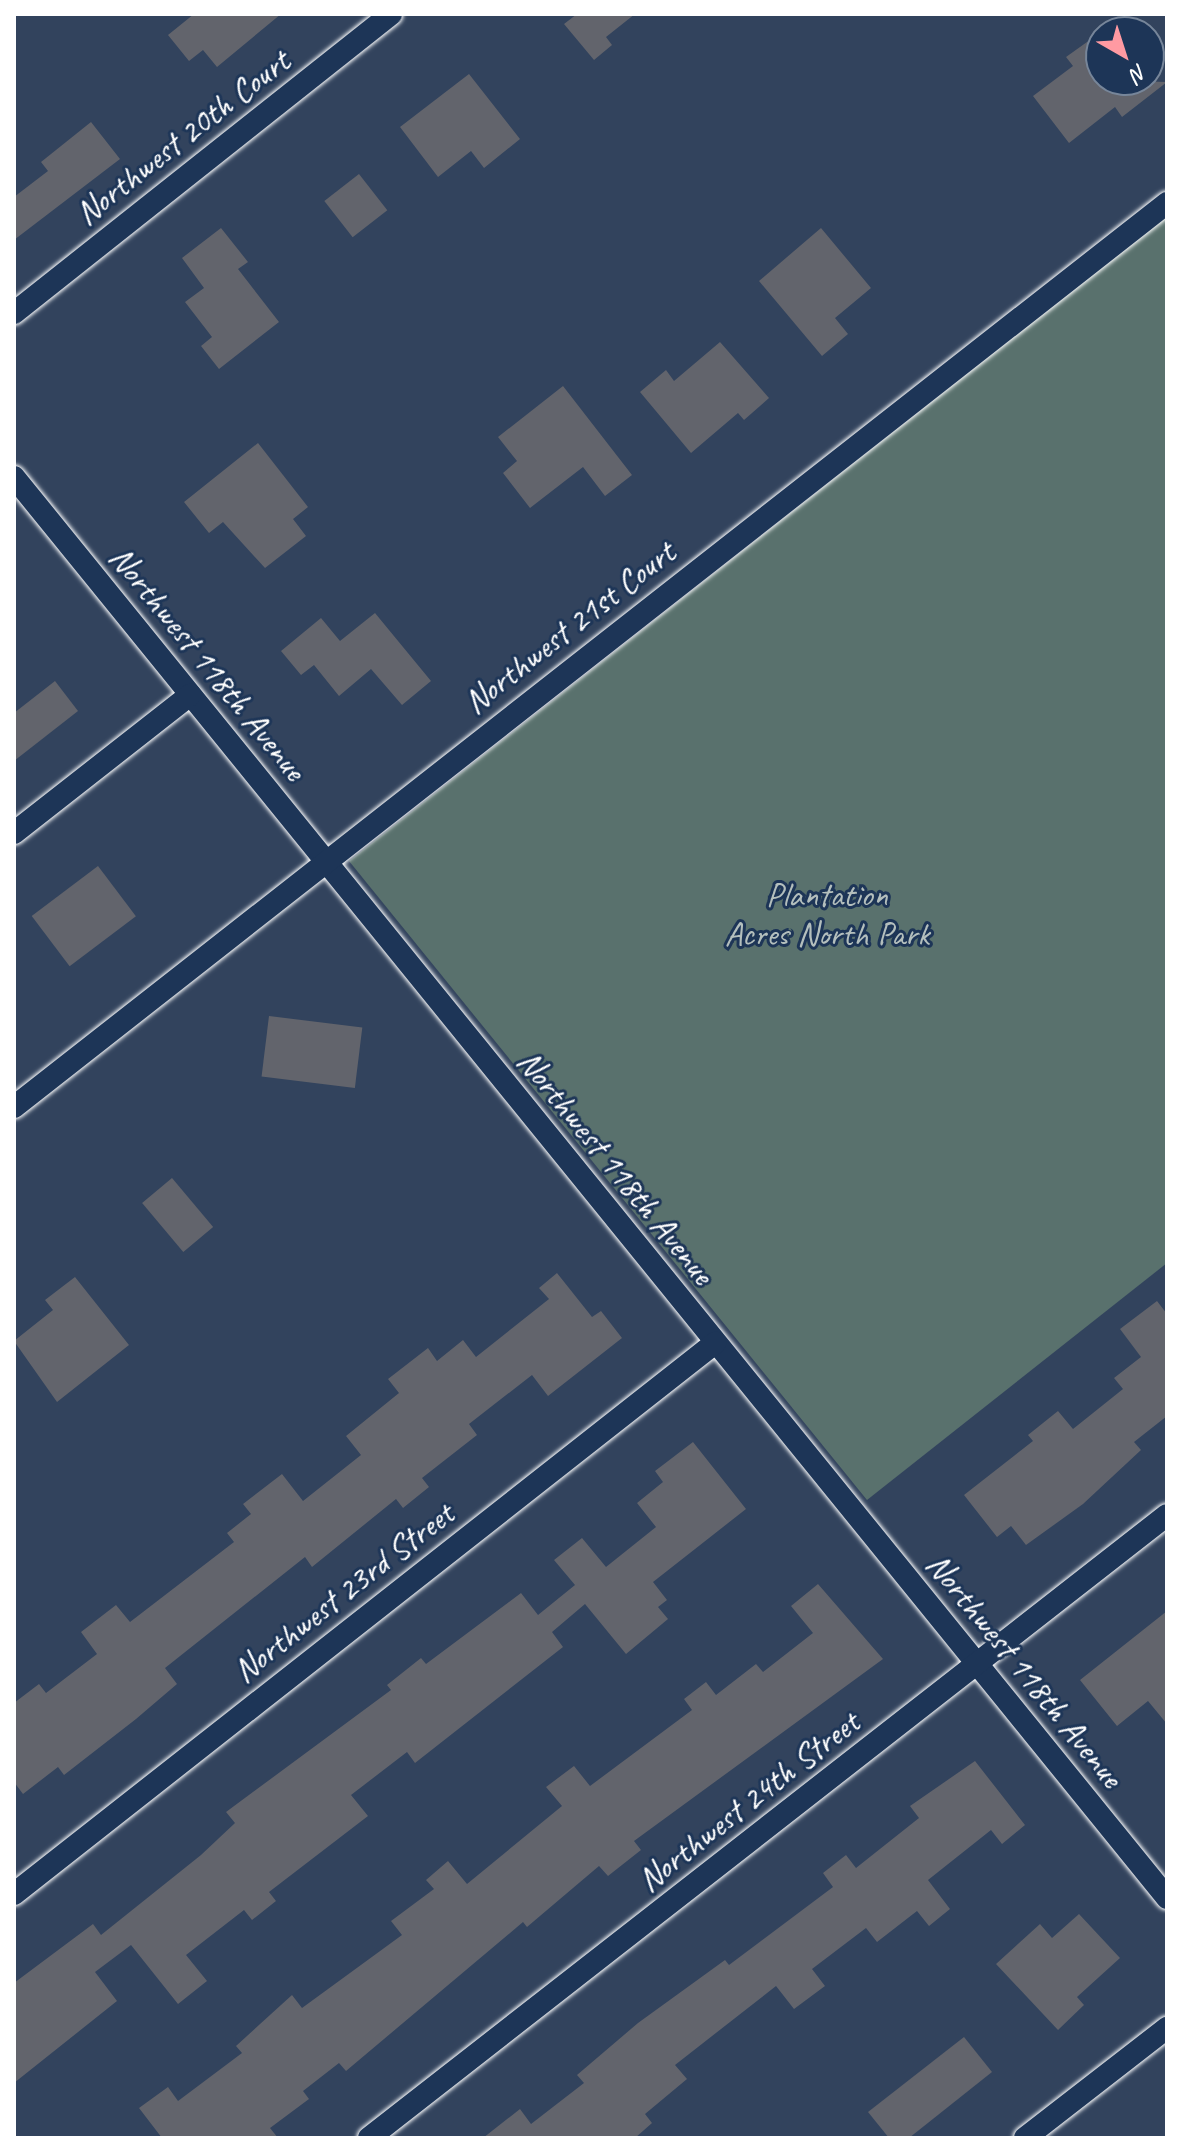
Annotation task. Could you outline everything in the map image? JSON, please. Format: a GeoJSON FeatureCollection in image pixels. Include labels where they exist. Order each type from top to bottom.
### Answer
{"type":"FeatureCollection","features":[{"type":"Feature","properties":{"kind":"street","name":"Northwest 20th Court"},"geometry":{"type":"LineString","coordinates":[[14,313],[391,14]]}},
{"type":"Feature","properties":{"kind":"street","name":"Northwest 21st Court"},"geometry":{"type":"LineString","coordinates":[[14,1107],[1167,203]]}},
{"type":"Feature","properties":{"kind":"street","name":"Northwest 118th Avenue"},"geometry":{"type":"LineString","coordinates":[[14,477],[1167,1898]]}},
{"type":"Feature","properties":{"kind":"street"},"geometry":{"type":"LineString","coordinates":[[14,833],[190,695]]}},
{"type":"Feature","properties":{"kind":"street","name":"Northwest 23rd Street"},"geometry":{"type":"LineString","coordinates":[[14,1894],[715,1343]]}},
{"type":"Feature","properties":{"kind":"street","name":"Northwest 24th Street"},"geometry":{"type":"LineString","coordinates":[[369,2138],[1167,1515]]}},
{"type":"Feature","properties":{"kind":"street"},"geometry":{"type":"LineString","coordinates":[[1025,2138],[1167,2028]]}},
{"type":"Feature","properties":{"kind":"green space","name":"Plantation Acres North Park"},"geometry":{"type":"Polygon","coordinates":[[[1167,216],[1167,1263],[867,1500],[349,861],[1167,216]]]}},
{"type":"Feature","properties":{"kind":"building"},"geometry":{"type":"Polygon","coordinates":[[[194,14],[281,14],[217,67],[203,50],[189,61],[168,35],[194,14]]]}},
{"type":"Feature","properties":{"kind":"building"},"geometry":{"type":"Polygon","coordinates":[[[577,14],[635,14],[606,37],[612,45],[594,60],[564,24],[577,14]]]}},
{"type":"Feature","properties":{"kind":"building"},"geometry":{"type":"Polygon","coordinates":[[[1085,43],[1085,96],[1149,96],[1122,117],[1115,107],[1069,143],[1033,96],[1073,66],[1066,57],[1085,43]]]}},
{"type":"Feature","properties":{"kind":"building"},"geometry":{"type":"Polygon","coordinates":[[[469,74],[520,139],[484,168],[471,151],[438,177],[400,127],[469,74]]]}},
{"type":"Feature","properties":{"kind":"building"},"geometry":{"type":"Polygon","coordinates":[[[91,122],[120,159],[14,240],[14,197],[48,171],[41,162],[91,122]]]}},
{"type":"Feature","properties":{"kind":"building"},"geometry":{"type":"Polygon","coordinates":[[[359,174],[387,210],[353,237],[324,201],[359,174]]]}},
{"type":"Feature","properties":{"kind":"building"},"geometry":{"type":"Polygon","coordinates":[[[221,228],[248,262],[238,269],[279,322],[219,369],[201,346],[212,337],[185,302],[204,288],[182,258],[221,228]]]}},
{"type":"Feature","properties":{"kind":"building"},"geometry":{"type":"Polygon","coordinates":[[[821,228],[871,288],[835,318],[848,334],[822,356],[759,281],[821,228]]]}},
{"type":"Feature","properties":{"kind":"building"},"geometry":{"type":"Polygon","coordinates":[[[720,342],[769,398],[744,420],[738,413],[691,453],[640,392],[666,370],[674,381],[720,342]]]}},
{"type":"Feature","properties":{"kind":"building"},"geometry":{"type":"Polygon","coordinates":[[[563,386],[632,475],[605,496],[583,467],[530,508],[503,473],[517,461],[498,437],[563,386]]]}},
{"type":"Feature","properties":{"kind":"building"},"geometry":{"type":"Polygon","coordinates":[[[258,443],[308,507],[293,519],[306,536],[265,568],[223,522],[209,533],[184,502],[258,443]]]}},
{"type":"Feature","properties":{"kind":"building"},"geometry":{"type":"Polygon","coordinates":[[[375,613],[431,681],[402,705],[371,669],[339,696],[314,665],[301,675],[281,651],[321,618],[340,641],[375,613]]]}},
{"type":"Feature","properties":{"kind":"building"},"geometry":{"type":"Polygon","coordinates":[[[55,681],[78,711],[14,761],[14,713],[55,681]]]}},
{"type":"Feature","properties":{"kind":"building"},"geometry":{"type":"Polygon","coordinates":[[[98,866],[136,916],[70,966],[32,916],[98,866]]]}},
{"type":"Feature","properties":{"kind":"building"},"geometry":{"type":"Polygon","coordinates":[[[269,1016],[362,1027],[355,1088],[262,1077],[269,1016]]]}},
{"type":"Feature","properties":{"kind":"building"},"geometry":{"type":"Polygon","coordinates":[[[172,1178],[213,1227],[183,1252],[142,1203],[172,1178]]]}},
{"type":"Feature","properties":{"kind":"building"},"geometry":{"type":"Polygon","coordinates":[[[557,1273],[592,1317],[601,1311],[622,1338],[548,1396],[532,1375],[469,1424],[477,1435],[422,1478],[429,1487],[403,1508],[396,1499],[312,1567],[305,1557],[165,1668],[177,1684],[136,1719],[64,1775],[58,1767],[23,1794],[14,1782],[14,1703],[39,1684],[46,1693],[97,1654],[81,1632],[116,1605],[130,1622],[234,1542],[227,1533],[251,1514],[243,1504],[282,1474],[303,1501],[361,1455],[346,1436],[399,1393],[388,1379],[428,1348],[437,1361],[463,1340],[476,1357],[549,1299],[539,1288],[557,1273]]]}},
{"type":"Feature","properties":{"kind":"building"},"geometry":{"type":"Polygon","coordinates":[[[75,1277],[129,1345],[57,1402],[14,1341],[53,1310],[45,1300],[75,1277]]]}},
{"type":"Feature","properties":{"kind":"building"},"geometry":{"type":"Polygon","coordinates":[[[1157,1301],[1167,1314],[1167,1416],[1134,1442],[1141,1450],[1083,1504],[1026,1545],[1011,1526],[997,1537],[964,1495],[1033,1441],[1028,1435],[1058,1411],[1073,1429],[1123,1389],[1114,1378],[1141,1357],[1120,1329],[1157,1301]]]}},
{"type":"Feature","properties":{"kind":"building"},"geometry":{"type":"Polygon","coordinates":[[[693,1442],[746,1509],[653,1582],[667,1600],[658,1607],[668,1619],[626,1654],[585,1604],[552,1632],[563,1647],[415,1763],[407,1752],[351,1795],[368,1816],[269,1892],[276,1901],[252,1920],[244,1910],[186,1955],[207,1981],[178,2004],[131,1945],[95,1972],[117,2001],[14,2083],[14,1983],[93,1924],[101,1935],[201,1855],[235,1823],[226,1812],[391,1690],[387,1685],[421,1658],[426,1664],[521,1593],[538,1615],[575,1585],[554,1560],[582,1538],[606,1567],[656,1527],[637,1503],[663,1482],[655,1471],[693,1442]]]}},
{"type":"Feature","properties":{"kind":"building"},"geometry":{"type":"Polygon","coordinates":[[[818,1584],[883,1659],[634,1841],[641,1850],[608,1876],[599,1866],[527,1927],[523,1922],[346,2071],[339,2063],[303,2091],[309,2099],[270,2128],[278,2138],[162,2138],[139,2108],[168,2087],[178,2101],[242,2053],[236,2046],[292,1995],[302,2008],[402,1935],[391,1921],[434,1889],[426,1880],[448,1861],[467,1884],[562,1806],[546,1787],[574,1766],[590,1786],[692,1710],[684,1699],[706,1682],[716,1695],[756,1664],[763,1672],[813,1633],[791,1606],[818,1584]]]}},
{"type":"Feature","properties":{"kind":"building"},"geometry":{"type":"Polygon","coordinates":[[[1167,1611],[1167,1724],[1148,1701],[1117,1726],[1080,1680],[1167,1611]]]}},
{"type":"Feature","properties":{"kind":"building"},"geometry":{"type":"Polygon","coordinates":[[[975,1761],[1025,1825],[1002,1844],[991,1830],[928,1880],[950,1909],[929,1926],[917,1911],[877,1942],[866,1928],[812,1969],[825,1986],[794,2009],[776,1986],[675,2065],[687,2079],[645,2114],[652,2123],[635,2138],[483,2138],[520,2109],[531,2124],[584,2083],[577,2075],[638,2023],[725,1960],[729,1965],[833,1887],[823,1873],[846,1855],[856,1868],[919,1818],[910,1806],[975,1761]]]}},
{"type":"Feature","properties":{"kind":"building"},"geometry":{"type":"Polygon","coordinates":[[[1079,1914],[1120,1958],[1077,1997],[1084,2005],[1058,2030],[996,1964],[1040,1924],[1052,1938],[1079,1914]]]}},
{"type":"Feature","properties":{"kind":"building"},"geometry":{"type":"Polygon","coordinates":[[[964,2037],[992,2072],[909,2138],[889,2138],[868,2112],[964,2037]]]}}]}
